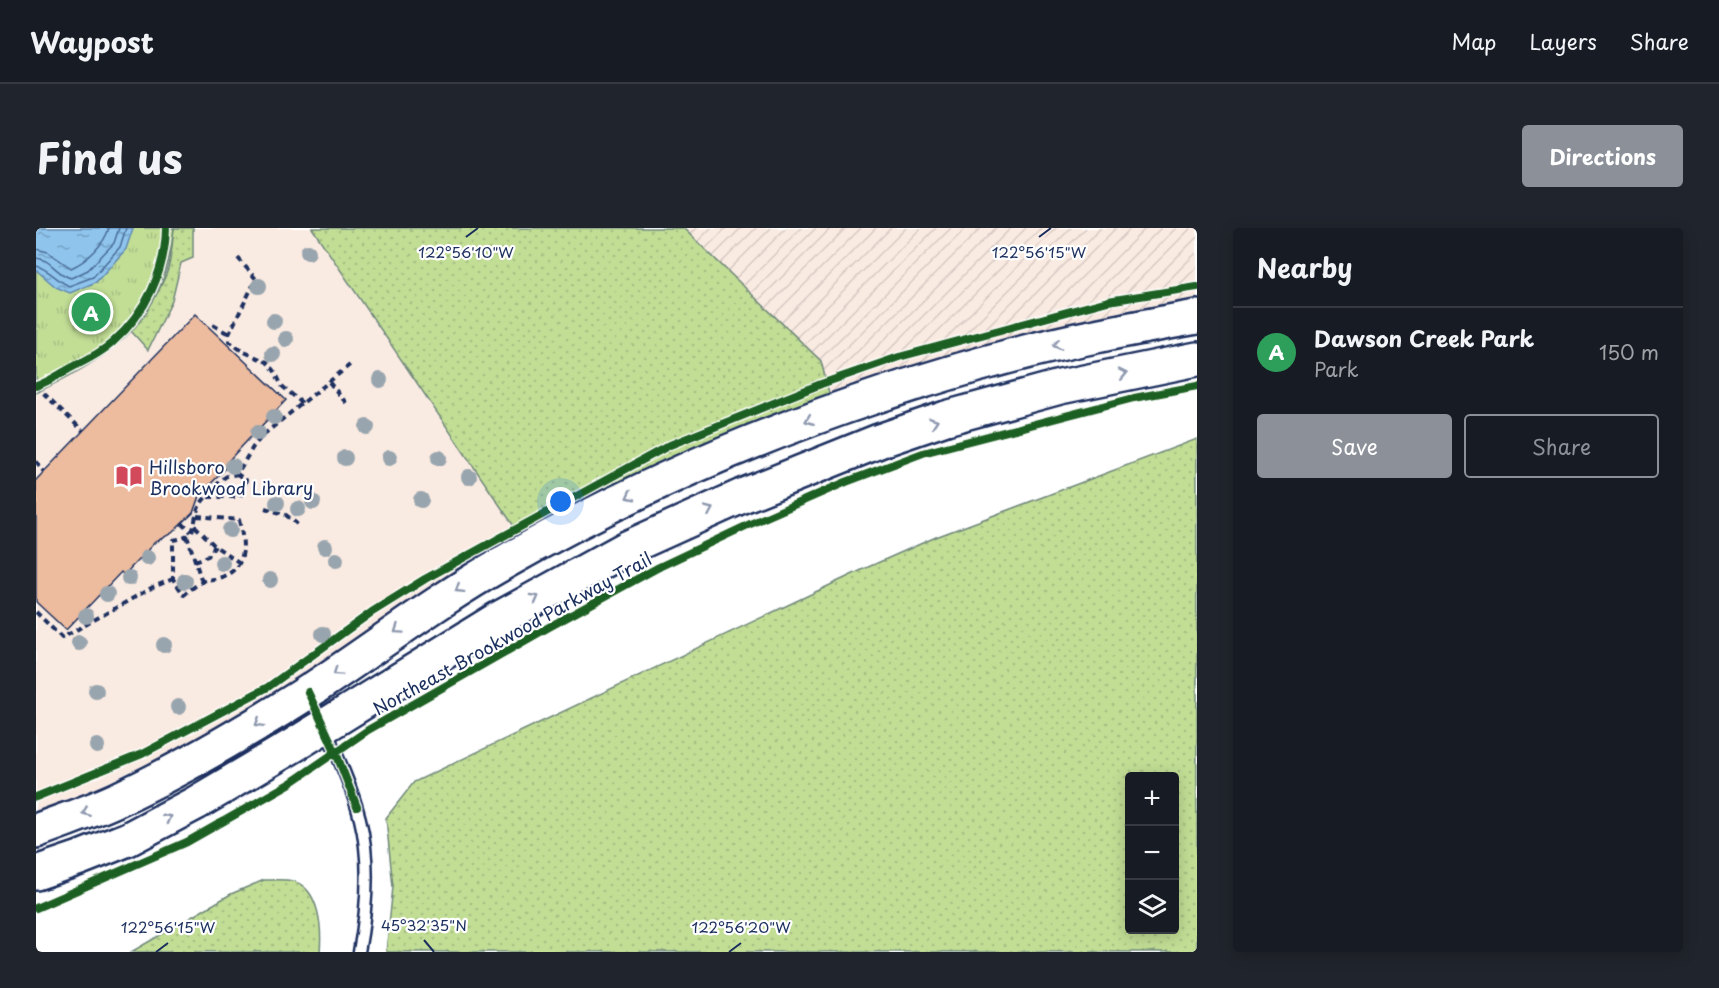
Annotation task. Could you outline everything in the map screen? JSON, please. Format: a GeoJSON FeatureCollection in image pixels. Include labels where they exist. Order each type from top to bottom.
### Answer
{"type":"FeatureCollection","features":[{"type":"Feature","properties":{"kind":"main road"},"geometry":{"type":"LineString","coordinates":[[36,831],[118,799],[180,768],[308,692],[459,589],[505,562],[639,492],[728,451],[816,417],[933,378],[1016,354],[1197,316]]}},
{"type":"Feature","properties":{"kind":"main road"},"geometry":{"type":"LineString","coordinates":[[36,873],[128,839],[226,785],[498,619],[629,547],[741,496],[879,441],[946,418],[1060,387],[1197,359]]}},
{"type":"Feature","properties":{"kind":"lane"},"geometry":{"type":"LineString","coordinates":[[308,692],[357,807],[365,846],[366,891],[363,929],[358,952]]}},
{"type":"Feature","properties":{"kind":"path"},"geometry":{"type":"LineString","coordinates":[[238,258],[256,279],[229,334],[229,340],[234,345],[267,362],[282,386],[302,403]]}},
{"type":"Feature","properties":{"kind":"path"},"geometry":{"type":"LineString","coordinates":[[213,325],[229,334]]}},
{"type":"Feature","properties":{"kind":"path"},"geometry":{"type":"LineString","coordinates":[[237,474],[253,447],[264,435],[351,363]]}},
{"type":"Feature","properties":{"kind":"path"},"geometry":{"type":"LineString","coordinates":[[329,382],[347,404]]}},
{"type":"Feature","properties":{"kind":"path"},"geometry":{"type":"LineString","coordinates":[[38,385],[83,431]]}},
{"type":"Feature","properties":{"kind":"path"},"geometry":{"type":"LineString","coordinates":[[36,461],[44,472]]}},
{"type":"Feature","properties":{"kind":"path"},"geometry":{"type":"LineString","coordinates":[[197,516],[238,520],[243,538],[240,563],[232,572],[221,578],[202,582],[184,595],[173,579],[173,540],[189,534],[195,526],[197,516],[199,506],[226,476],[237,474],[246,480],[240,495]]}},
{"type":"Feature","properties":{"kind":"path"},"geometry":{"type":"LineString","coordinates":[[207,496],[239,497],[240,495],[246,497]]}},
{"type":"Feature","properties":{"kind":"path"},"geometry":{"type":"LineString","coordinates":[[265,508],[286,515],[297,524]]}},
{"type":"Feature","properties":{"kind":"path"},"geometry":{"type":"LineString","coordinates":[[183,523],[189,534],[202,582]]}},
{"type":"Feature","properties":{"kind":"path"},"geometry":{"type":"LineString","coordinates":[[195,526],[215,546],[240,563]]}},
{"type":"Feature","properties":{"kind":"path"},"geometry":{"type":"LineString","coordinates":[[195,561],[208,556],[215,546]]}},
{"type":"Feature","properties":{"kind":"path"},"geometry":{"type":"LineString","coordinates":[[37,614],[62,638],[153,587],[173,579]]}},
{"type":"Feature","properties":{"kind":"shaded area"},"geometry":{"type":"Polygon","coordinates":[[[36,228],[1197,228],[1197,299],[1069,326],[830,397],[278,693],[205,736],[86,793],[36,812],[36,228]]]}},
{"type":"Feature","properties":{"kind":"shaded area"},"geometry":{"type":"Polygon","coordinates":[[[683,228],[1197,228],[1197,299],[1069,326],[830,397],[821,361],[683,228]]]}},
{"type":"Feature","properties":{"kind":"green space"},"geometry":{"type":"Polygon","coordinates":[[[36,228],[174,228],[168,260],[159,288],[147,311],[131,331],[90,364],[36,393],[36,228]]]}},
{"type":"Feature","properties":{"kind":"green space"},"geometry":{"type":"Polygon","coordinates":[[[174,228],[193,228],[193,258],[181,263],[172,301],[148,350],[131,331],[151,304],[166,275],[171,257],[174,228]]]}},
{"type":"Feature","properties":{"kind":"green space"},"geometry":{"type":"Polygon","coordinates":[[[312,228],[683,228],[821,361],[830,397],[522,538],[312,228]]]}},
{"type":"Feature","properties":{"kind":"green space"},"geometry":{"type":"Polygon","coordinates":[[[1197,439],[1197,952],[386,952],[393,887],[386,818],[414,782],[936,537],[1197,439]]]}},
{"type":"Feature","properties":{"kind":"green space"},"geometry":{"type":"Polygon","coordinates":[[[264,880],[293,881],[302,885],[309,892],[317,911],[320,952],[131,952],[231,894],[264,880]]]}},
{"type":"Feature","properties":{"kind":"water"},"geometry":{"type":"Polygon","coordinates":[[[36,228],[133,228],[126,249],[96,282],[70,293],[56,287],[36,270],[36,228]]]}},
{"type":"Feature","properties":{"kind":"building","name":"Hillsboro Brookwood Library"},"geometry":{"type":"Polygon","coordinates":[[[195,314],[286,400],[229,460],[231,463],[199,496],[193,513],[172,533],[155,542],[124,575],[121,572],[66,630],[36,602],[36,480],[195,314]]]}},
{"type":"Feature","properties":{"kind":"cycle path"},"geometry":{"type":"LineString","coordinates":[[36,386],[92,357],[125,331],[144,305],[157,276],[162,260],[166,228]]}},
{"type":"Feature","properties":{"kind":"cycle path"},"geometry":{"type":"LineString","coordinates":[[36,797],[142,754],[268,687],[372,612],[425,579],[670,445],[821,384],[899,357],[1108,301],[1197,287]]}},
{"type":"Feature","properties":{"kind":"cycle path","name":"Northeast Brookwood Parkway Trail"},"geometry":{"type":"LineString","coordinates":[[36,908],[187,842],[289,784],[368,730],[549,627],[659,567],[748,525],[846,482],[923,453],[1134,398],[1197,386]]}},
{"type":"Feature","properties":{"kind":"cycle path"},"geometry":{"type":"LineString","coordinates":[[308,692],[336,753],[357,807]]}},
{"type":"Feature","properties":{"kind":"place","name":"Dawson Creek Park"},"geometry":{"type":"Point","coordinates":[91,312]}},
{"type":"Feature","properties":{"kind":"place","name":"Hillsboro Brookwood Library"},"geometry":{"type":"Point","coordinates":[129,476]}}]}
